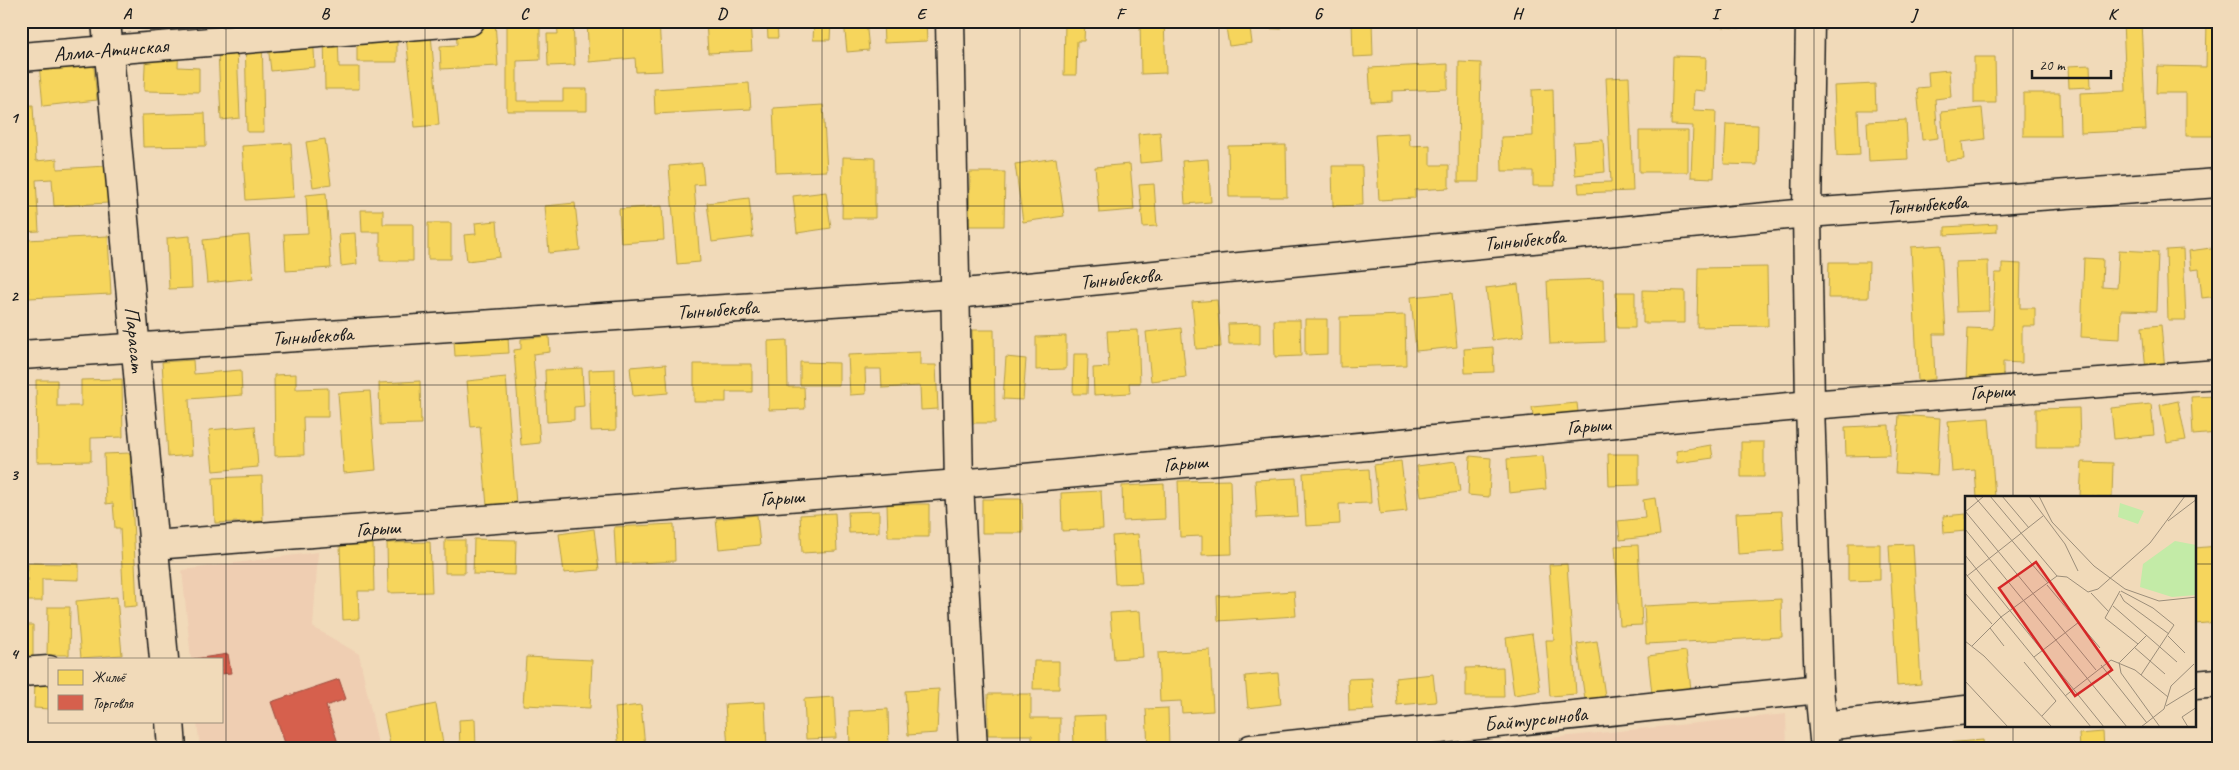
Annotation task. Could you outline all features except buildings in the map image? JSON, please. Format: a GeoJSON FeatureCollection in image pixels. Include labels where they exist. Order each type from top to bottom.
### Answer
{"type":"FeatureCollection","features":[{"type":"Feature","properties":{"kind":"street","name":"Парасат"},"geometry":{"type":"LineString","coordinates":[[106,21],[164,658]]}},
{"type":"Feature","properties":{"kind":"street","name":"Алма-Атинская"},"geometry":{"type":"LineString","coordinates":[[21,57],[470,21]]}},
{"type":"Feature","properties":{"kind":"street"},"geometry":{"type":"LineString","coordinates":[[950,21],[959,484],[974,749]]}},
{"type":"Feature","properties":{"kind":"street"},"geometry":{"type":"LineString","coordinates":[[1810,21],[1807,213],[1810,405],[1819,689],[1824,737],[1965,710]]}},
{"type":"Feature","properties":{"kind":"street","name":"Тыныбекова"},"geometry":{"type":"LineString","coordinates":[[21,355],[954,294],[1807,213],[2218,183]]}},
{"type":"Feature","properties":{"kind":"street","name":"Гарыш"},"geometry":{"type":"LineString","coordinates":[[154,545],[959,484],[1810,405],[2218,374]]}},
{"type":"Feature","properties":{"kind":"street"},"geometry":{"type":"LineString","coordinates":[[21,672],[48,670]]}},
{"type":"Feature","properties":{"kind":"street"},"geometry":{"type":"LineString","coordinates":[[2196,685],[2218,683]]}},
{"type":"Feature","properties":{"kind":"street","name":"Байтурсынова"},"geometry":{"type":"LineString","coordinates":[[1251,749],[1819,689]]}},
{"type":"Feature","properties":{"kind":"street"},"geometry":{"type":"LineString","coordinates":[[170,722],[172,749]]}},
{"type":"Feature","properties":{"kind":"shaded area"},"geometry":{"type":"Polygon","coordinates":[[[318,552],[313,627],[359,654],[379,749],[200,749],[197,722],[222,722],[222,658],[191,658],[182,570],[318,552]]]}},
{"type":"Feature","properties":{"kind":"shaded area"},"geometry":{"type":"Polygon","coordinates":[[[1786,714],[1787,749],[1442,749],[1786,714]]]}}]}
